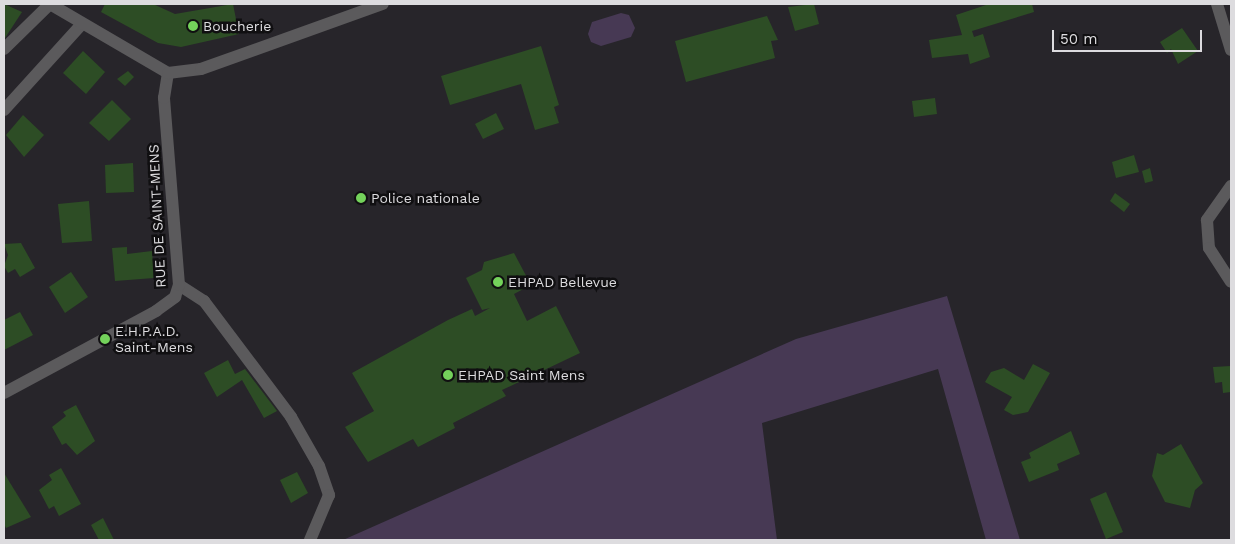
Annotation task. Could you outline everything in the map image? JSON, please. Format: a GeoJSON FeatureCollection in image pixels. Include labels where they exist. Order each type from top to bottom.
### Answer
{"type":"FeatureCollection","features":[{"type":"Feature","properties":{"kind":"street"},"geometry":{"type":"LineString","coordinates":[[4,49],[50,4],[168,73],[201,69],[383,4]]}},
{"type":"Feature","properties":{"kind":"street"},"geometry":{"type":"LineString","coordinates":[[1217,4],[1231,50]]}},
{"type":"Feature","properties":{"kind":"street"},"geometry":{"type":"LineString","coordinates":[[4,110],[82,24]]}},
{"type":"Feature","properties":{"kind":"street","name":"RUE DE SAINT-MENS"},"geometry":{"type":"LineString","coordinates":[[4,393],[156,312],[175,297],[179,285],[164,98],[168,73]]}},
{"type":"Feature","properties":{"kind":"street"},"geometry":{"type":"LineString","coordinates":[[1231,186],[1207,220],[1209,248],[1231,282]]}},
{"type":"Feature","properties":{"kind":"street"},"geometry":{"type":"LineString","coordinates":[[179,285],[196,294],[215,315],[295,422],[319,466],[329,495],[310,540]]}},
{"type":"Feature","properties":{"kind":"shaded area"},"geometry":{"type":"Polygon","coordinates":[[[621,13],[629,15],[635,28],[631,37],[601,46],[591,42],[588,34],[592,22],[621,13]]]}},
{"type":"Feature","properties":{"kind":"shaded area"},"geometry":{"type":"Polygon","coordinates":[[[947,296],[1020,540],[986,540],[938,369],[762,423],[777,540],[343,540],[796,339],[947,296]]]}},
{"type":"Feature","properties":{"kind":"building"},"geometry":{"type":"Polygon","coordinates":[[[4,4],[22,12],[5,38],[4,37],[4,4]]]}},
{"type":"Feature","properties":{"kind":"building"},"geometry":{"type":"Polygon","coordinates":[[[105,4],[153,4],[175,14],[233,4],[239,34],[181,47],[158,43],[101,12],[105,4]]]}},
{"type":"Feature","properties":{"kind":"building"},"geometry":{"type":"Polygon","coordinates":[[[814,4],[819,24],[795,31],[788,7],[814,4]]]}},
{"type":"Feature","properties":{"kind":"building"},"geometry":{"type":"Polygon","coordinates":[[[989,4],[1032,4],[1034,12],[972,31],[974,37],[983,34],[990,57],[970,64],[968,54],[932,58],[929,40],[962,35],[956,15],[989,4]]]}},
{"type":"Feature","properties":{"kind":"building"},"geometry":{"type":"Polygon","coordinates":[[[767,16],[778,40],[771,41],[775,58],[686,82],[675,41],[767,16]]]}},
{"type":"Feature","properties":{"kind":"building"},"geometry":{"type":"Polygon","coordinates":[[[1182,28],[1198,51],[1178,64],[1171,49],[1167,53],[1160,42],[1182,28]]]}},
{"type":"Feature","properties":{"kind":"building"},"geometry":{"type":"Polygon","coordinates":[[[541,46],[559,105],[554,107],[559,123],[535,130],[521,84],[450,105],[441,76],[541,46]]]}},
{"type":"Feature","properties":{"kind":"building"},"geometry":{"type":"Polygon","coordinates":[[[83,51],[105,72],[86,94],[63,73],[83,51]]]}},
{"type":"Feature","properties":{"kind":"building"},"geometry":{"type":"Polygon","coordinates":[[[128,71],[134,77],[125,86],[117,79],[128,71]]]}},
{"type":"Feature","properties":{"kind":"building"},"geometry":{"type":"Polygon","coordinates":[[[935,98],[937,114],[914,117],[912,101],[935,98]]]}},
{"type":"Feature","properties":{"kind":"building"},"geometry":{"type":"Polygon","coordinates":[[[112,100],[131,119],[109,141],[89,123],[112,100]]]}},
{"type":"Feature","properties":{"kind":"building"},"geometry":{"type":"Polygon","coordinates":[[[496,113],[504,129],[483,139],[475,124],[496,113]]]}},
{"type":"Feature","properties":{"kind":"building"},"geometry":{"type":"Polygon","coordinates":[[[23,115],[44,135],[24,157],[6,135],[23,115]]]}},
{"type":"Feature","properties":{"kind":"building"},"geometry":{"type":"Polygon","coordinates":[[[1134,155],[1139,172],[1116,178],[1112,162],[1134,155]]]}},
{"type":"Feature","properties":{"kind":"building"},"geometry":{"type":"Polygon","coordinates":[[[133,163],[134,192],[106,193],[105,165],[133,163]]]}},
{"type":"Feature","properties":{"kind":"building"},"geometry":{"type":"Polygon","coordinates":[[[1150,168],[1153,181],[1145,183],[1142,171],[1150,168]]]}},
{"type":"Feature","properties":{"kind":"building"},"geometry":{"type":"Polygon","coordinates":[[[1115,193],[1130,204],[1124,212],[1110,201],[1115,193]]]}},
{"type":"Feature","properties":{"kind":"building"},"geometry":{"type":"Polygon","coordinates":[[[89,201],[92,241],[62,243],[58,204],[89,201]]]}},
{"type":"Feature","properties":{"kind":"building"},"geometry":{"type":"Polygon","coordinates":[[[21,243],[35,268],[20,277],[15,269],[8,273],[4,266],[8,255],[4,244],[21,243]]]}},
{"type":"Feature","properties":{"kind":"building"},"geometry":{"type":"Polygon","coordinates":[[[127,247],[127,254],[152,251],[154,278],[115,281],[112,248],[127,247]]]}},
{"type":"Feature","properties":{"kind":"building","name":"EHPAD Saint Mens"},"geometry":{"type":"Polygon","coordinates":[[[514,253],[531,285],[514,294],[527,321],[556,306],[580,353],[502,390],[506,396],[453,423],[455,428],[418,447],[413,439],[368,462],[345,427],[374,411],[352,373],[448,320],[472,309],[475,316],[490,308],[482,310],[466,278],[482,270],[484,262],[514,253]]]}},
{"type":"Feature","properties":{"kind":"building"},"geometry":{"type":"Polygon","coordinates":[[[71,272],[88,297],[65,313],[49,287],[71,272]]]}},
{"type":"Feature","properties":{"kind":"building"},"geometry":{"type":"Polygon","coordinates":[[[20,312],[33,335],[4,350],[4,320],[20,312]]]}},
{"type":"Feature","properties":{"kind":"building"},"geometry":{"type":"Polygon","coordinates":[[[228,360],[235,374],[245,369],[277,411],[264,418],[242,380],[217,397],[204,373],[228,360]]]}},
{"type":"Feature","properties":{"kind":"building"},"geometry":{"type":"Polygon","coordinates":[[[1033,364],[1050,373],[1028,412],[1013,415],[1004,410],[1012,397],[985,382],[991,372],[1004,368],[1024,380],[1033,364]]]}},
{"type":"Feature","properties":{"kind":"building"},"geometry":{"type":"Polygon","coordinates":[[[1231,366],[1231,392],[1223,393],[1222,382],[1215,383],[1213,367],[1231,366]]]}},
{"type":"Feature","properties":{"kind":"building"},"geometry":{"type":"Polygon","coordinates":[[[76,405],[95,441],[77,455],[66,443],[62,445],[52,427],[66,416],[63,412],[76,405]]]}},
{"type":"Feature","properties":{"kind":"building"},"geometry":{"type":"Polygon","coordinates":[[[1071,431],[1080,454],[1057,464],[1059,470],[1029,482],[1021,462],[1031,458],[1029,453],[1071,431]]]}},
{"type":"Feature","properties":{"kind":"building"},"geometry":{"type":"Polygon","coordinates":[[[1181,444],[1203,483],[1195,490],[1190,508],[1165,502],[1152,476],[1157,453],[1163,455],[1181,444]]]}},
{"type":"Feature","properties":{"kind":"building"},"geometry":{"type":"Polygon","coordinates":[[[61,468],[81,504],[59,516],[54,506],[49,509],[39,490],[52,480],[49,475],[61,468]]]}},
{"type":"Feature","properties":{"kind":"building"},"geometry":{"type":"Polygon","coordinates":[[[297,472],[308,493],[291,503],[280,480],[297,472]]]}},
{"type":"Feature","properties":{"kind":"building"},"geometry":{"type":"Polygon","coordinates":[[[4,473],[31,517],[6,528],[4,524],[4,473]]]}},
{"type":"Feature","properties":{"kind":"building"},"geometry":{"type":"Polygon","coordinates":[[[1106,492],[1123,532],[1106,539],[1090,499],[1106,492]]]}},
{"type":"Feature","properties":{"kind":"building"},"geometry":{"type":"Polygon","coordinates":[[[103,518],[114,540],[99,540],[91,525],[103,518]]]}},
{"type":"Feature","properties":{"kind":"place","name":"Boucherie"},"geometry":{"type":"Point","coordinates":[193,26]}},
{"type":"Feature","properties":{"kind":"place","name":"Police nationale"},"geometry":{"type":"Point","coordinates":[361,198]}},
{"type":"Feature","properties":{"kind":"place","name":"EHPAD Bellevue"},"geometry":{"type":"Point","coordinates":[498,282]}},
{"type":"Feature","properties":{"kind":"place","name":"E.H.P.A.D. Saint-Mens"},"geometry":{"type":"Point","coordinates":[105,339]}},
{"type":"Feature","properties":{"kind":"place","name":"EHPAD Saint Mens"},"geometry":{"type":"Point","coordinates":[448,375]}}]}
